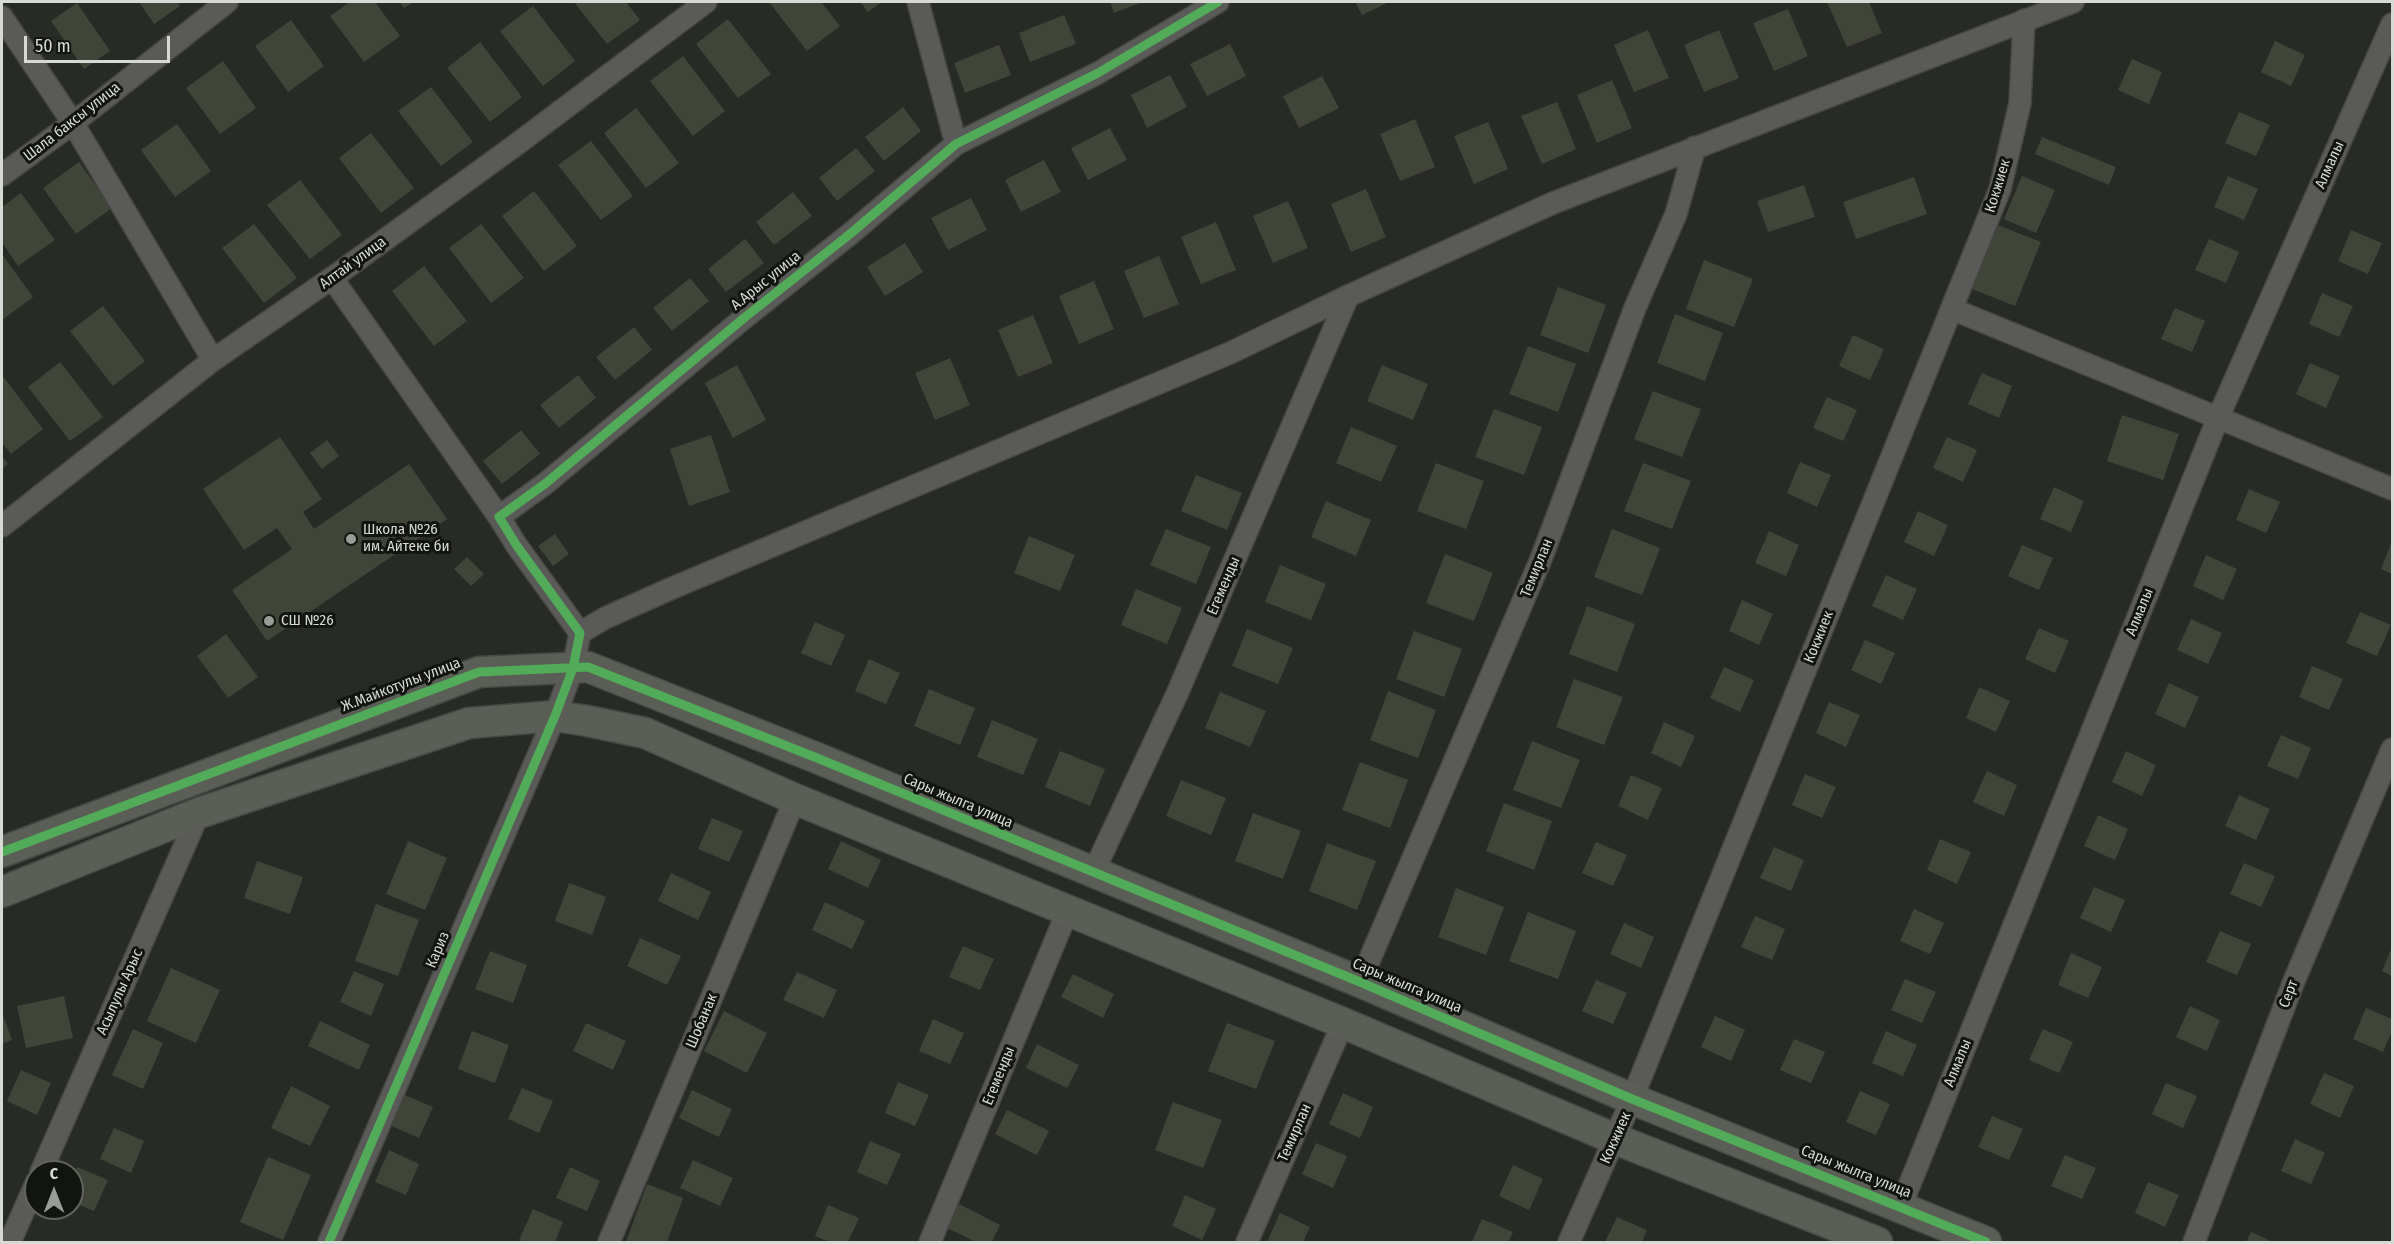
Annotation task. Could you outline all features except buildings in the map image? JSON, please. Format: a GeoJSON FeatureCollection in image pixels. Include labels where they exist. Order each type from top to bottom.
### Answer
{"type":"FeatureCollection","features":[{"type":"Feature","properties":{"kind":"street","name":"Шала баксы улица"},"geometry":{"type":"LineString","coordinates":[[2,175],[227,2]]}},
{"type":"Feature","properties":{"kind":"street","name":"Алтай улица"},"geometry":{"type":"LineString","coordinates":[[2,526],[213,360],[332,278],[513,147],[706,2]]}},
{"type":"Feature","properties":{"kind":"street"},"geometry":{"type":"LineString","coordinates":[[918,2],[956,144]]}},
{"type":"Feature","properties":{"kind":"street","name":"А.Арыс улица"},"geometry":{"type":"LineString","coordinates":[[499,517],[546,483],[956,144],[1098,73],[1218,2]]}},
{"type":"Feature","properties":{"kind":"street"},"geometry":{"type":"LineString","coordinates":[[573,668],[580,633],[587,627],[642,602],[1230,353],[1348,296],[1553,203],[2073,2]]}},
{"type":"Feature","properties":{"kind":"street"},"geometry":{"type":"LineString","coordinates":[[2,17],[72,123],[213,360]]}},
{"type":"Feature","properties":{"kind":"street","name":"Кокжиек"},"geometry":{"type":"LineString","coordinates":[[1569,1242],[1632,1099],[1952,309],[2002,178],[2020,103],[2024,20]]}},
{"type":"Feature","properties":{"kind":"street","name":"Алмалы"},"geometry":{"type":"LineString","coordinates":[[1901,1206],[2218,418],[2392,24]]}},
{"type":"Feature","properties":{"kind":"street","name":"Темирлан"},"geometry":{"type":"LineString","coordinates":[[1360,982],[1541,559],[1635,308],[1676,214],[1695,147]]}},
{"type":"Feature","properties":{"kind":"street"},"geometry":{"type":"LineString","coordinates":[[332,278],[517,546],[580,633]]}},
{"type":"Feature","properties":{"kind":"street","name":"Егеменды"},"geometry":{"type":"LineString","coordinates":[[1093,873],[1177,694],[1348,296]]}},
{"type":"Feature","properties":{"kind":"street"},"geometry":{"type":"LineString","coordinates":[[1952,309],[2392,489]]}},
{"type":"Feature","properties":{"kind":"street","name":"Ж.Майкотулы улица"},"geometry":{"type":"LineString","coordinates":[[2,852],[479,672],[588,667],[817,758]]}},
{"type":"Feature","properties":{"kind":"street","name":"Кариз"},"geometry":{"type":"LineString","coordinates":[[328,1242],[555,716],[573,668]]}},
{"type":"Feature","properties":{"kind":"street"},"geometry":{"type":"LineString","coordinates":[[2,892],[199,813],[469,723],[555,716],[588,721],[645,734],[795,799],[1343,1023],[1615,1139],[1877,1242]]}},
{"type":"Feature","properties":{"kind":"street","name":"Серт"},"geometry":{"type":"LineString","coordinates":[[2194,1242],[2294,981],[2392,749]]}},
{"type":"Feature","properties":{"kind":"street","name":"Сары жылга улица"},"geometry":{"type":"LineString","coordinates":[[817,758],[1360,982],[1632,1099],[1986,1242]]}},
{"type":"Feature","properties":{"kind":"street","name":"Шобанак"},"geometry":{"type":"LineString","coordinates":[[609,1242],[795,799]]}},
{"type":"Feature","properties":{"kind":"street","name":"Асылулы Арыс"},"geometry":{"type":"LineString","coordinates":[[46,1160],[199,813]]}},
{"type":"Feature","properties":{"kind":"street","name":"Егеменды"},"geometry":{"type":"LineString","coordinates":[[930,1242],[1068,910]]}},
{"type":"Feature","properties":{"kind":"street","name":"Темирлан"},"geometry":{"type":"LineString","coordinates":[[1247,1242],[1343,1023]]}},
{"type":"Feature","properties":{"kind":"street"},"geometry":{"type":"LineString","coordinates":[[10,1242],[24,1211]]}},
{"type":"Feature","properties":{"kind":"cycle path"},"geometry":{"type":"LineString","coordinates":[[329,1242],[555,716],[573,668],[580,633],[517,546],[499,517],[546,483],[744,318],[850,234],[956,144],[1098,73],[1218,2]]}},
{"type":"Feature","properties":{"kind":"cycle path"},"geometry":{"type":"LineString","coordinates":[[2,852],[479,672],[588,667],[817,758],[1360,982],[1632,1099],[1986,1242]]}},
{"type":"Feature","properties":{"kind":"place","name":"Школа №26 им. Айтеке би"},"geometry":{"type":"Point","coordinates":[351,539]}},
{"type":"Feature","properties":{"kind":"place","name":"СШ №26"},"geometry":{"type":"Point","coordinates":[269,621]}}]}
